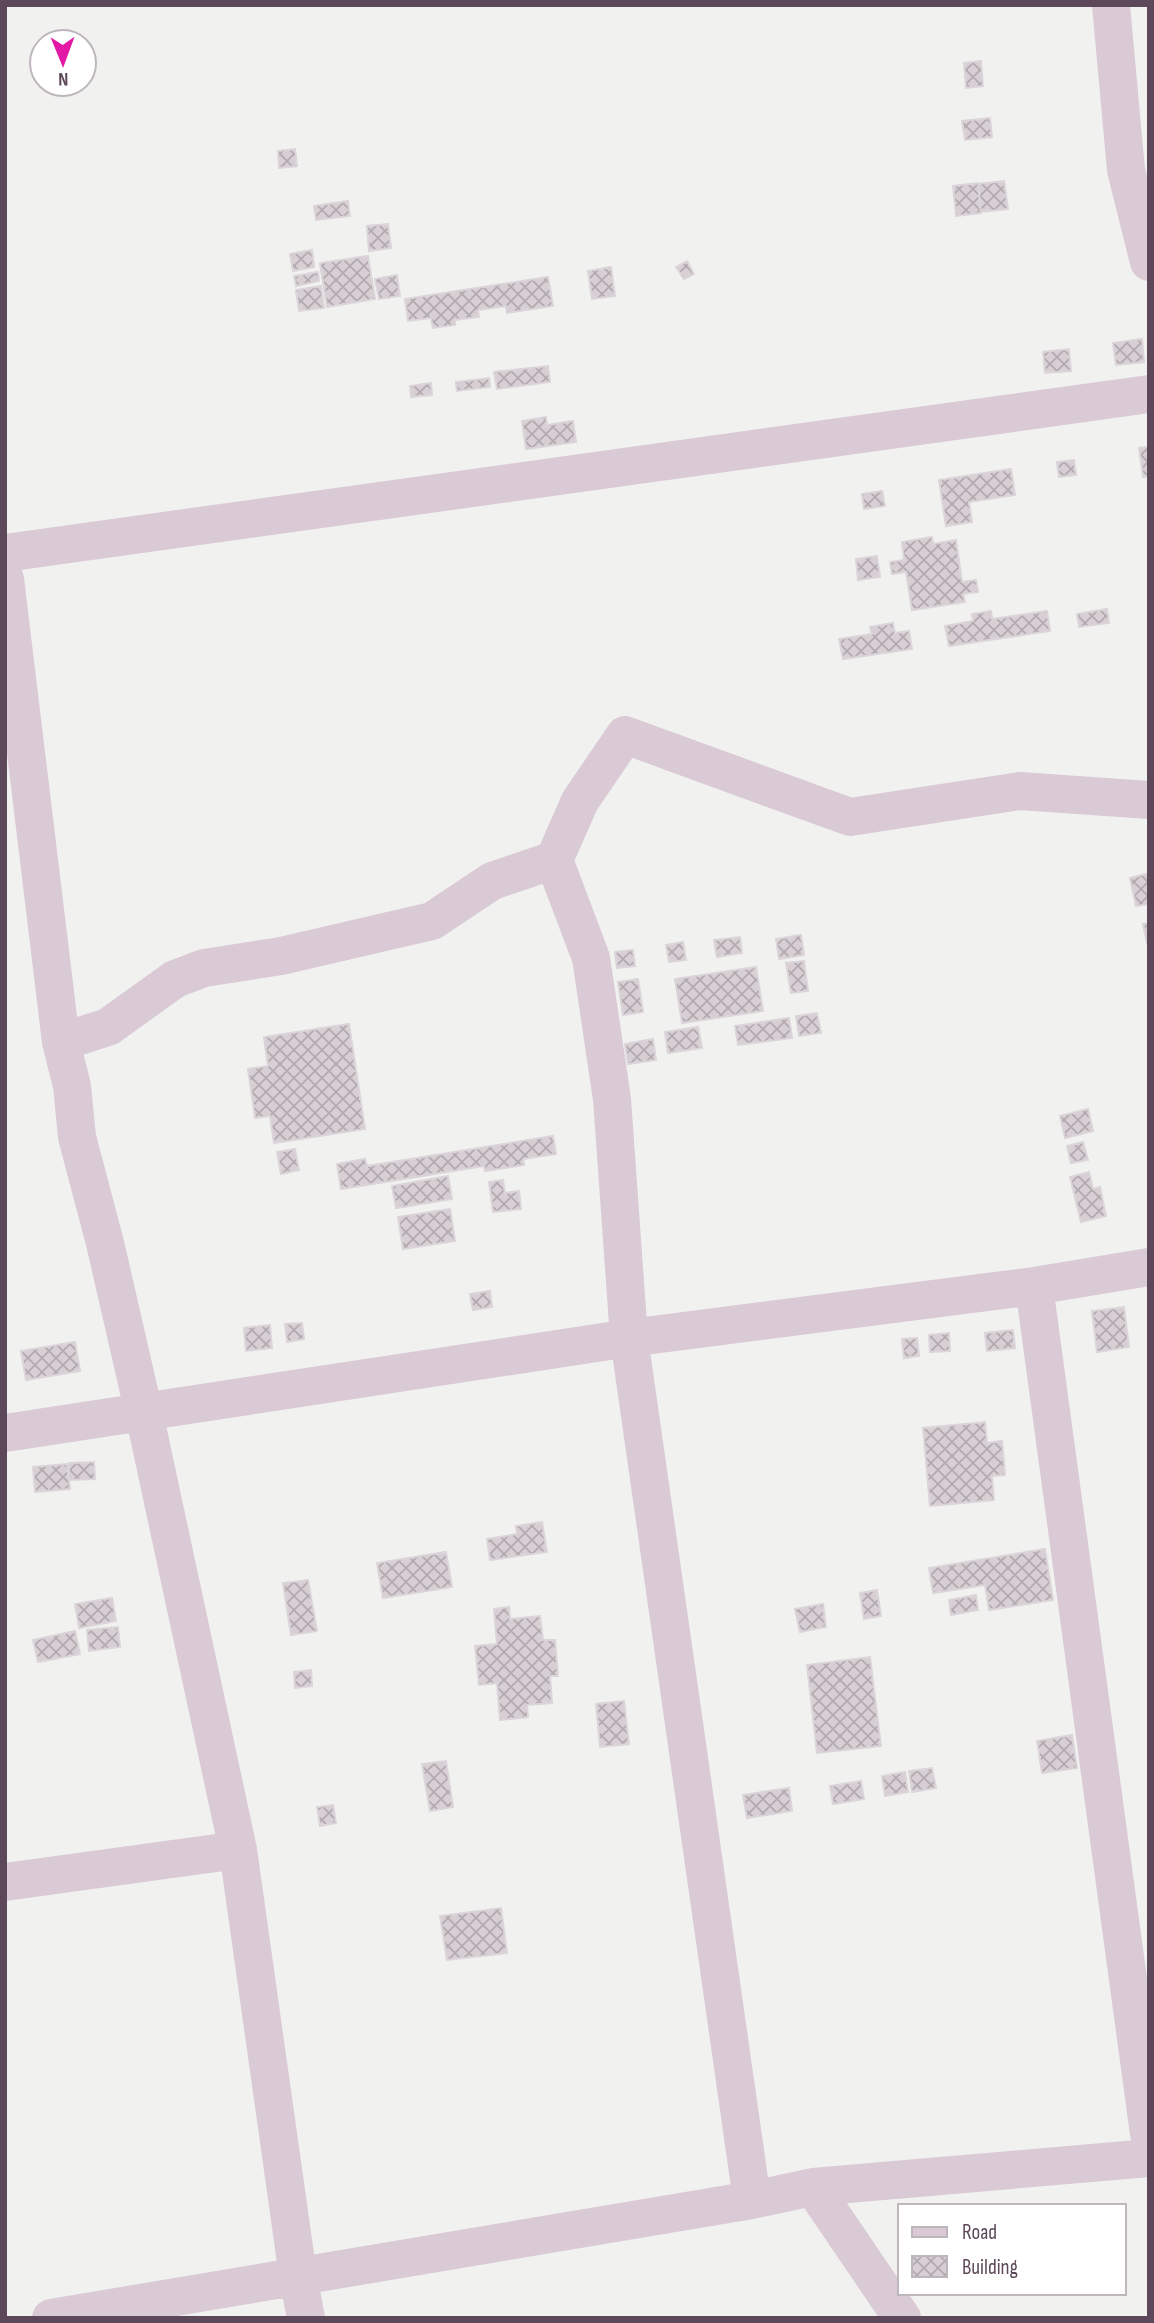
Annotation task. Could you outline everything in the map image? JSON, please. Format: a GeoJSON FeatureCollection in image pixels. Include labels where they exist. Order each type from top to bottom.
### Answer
{"type":"FeatureCollection","features":[{"type":"Feature","properties":{"kind":"street"},"geometry":{"type":"LineString","coordinates":[[1111,5],[1126,170],[1149,262]]}},
{"type":"Feature","properties":{"kind":"street"},"geometry":{"type":"LineString","coordinates":[[5,553],[1149,394]]}},
{"type":"Feature","properties":{"kind":"street"},"geometry":{"type":"LineString","coordinates":[[5,579],[61,1042],[72,1086],[77,1137],[105,1243],[144,1413],[238,1850],[306,2318]]}},
{"type":"Feature","properties":{"kind":"street"},"geometry":{"type":"LineString","coordinates":[[752,2200],[629,1338],[612,1099],[591,958],[554,860],[580,801],[625,735],[850,817],[1020,791],[1149,800]]}},
{"type":"Feature","properties":{"kind":"street"},"geometry":{"type":"LineString","coordinates":[[61,1042],[108,1027],[175,979],[204,968],[281,956],[432,921],[492,881],[554,860]]}},
{"type":"Feature","properties":{"kind":"street"},"geometry":{"type":"LineString","coordinates":[[5,1433],[629,1338],[1034,1286],[1149,1267]]}},
{"type":"Feature","properties":{"kind":"street"},"geometry":{"type":"LineString","coordinates":[[1034,1286],[1149,2134]]}},
{"type":"Feature","properties":{"kind":"street"},"geometry":{"type":"LineString","coordinates":[[5,1882],[238,1850]]}},
{"type":"Feature","properties":{"kind":"street"},"geometry":{"type":"LineString","coordinates":[[51,2318],[752,2200],[813,2187],[1149,2158]]}},
{"type":"Feature","properties":{"kind":"street"},"geometry":{"type":"LineString","coordinates":[[813,2187],[902,2318]]}},
{"type":"Feature","properties":{"kind":"building"},"geometry":{"type":"Polygon","coordinates":[[[981,61],[983,86],[966,88],[964,63],[981,61]]]}},
{"type":"Feature","properties":{"kind":"building"},"geometry":{"type":"Polygon","coordinates":[[[990,118],[992,137],[965,140],[962,121],[990,118]]]}},
{"type":"Feature","properties":{"kind":"building"},"geometry":{"type":"Polygon","coordinates":[[[295,149],[297,166],[279,168],[278,151],[295,149]]]}},
{"type":"Feature","properties":{"kind":"building"},"geometry":{"type":"Polygon","coordinates":[[[1004,181],[1008,209],[981,212],[978,184],[1004,181]]]}},
{"type":"Feature","properties":{"kind":"building"},"geometry":{"type":"Polygon","coordinates":[[[978,183],[981,213],[956,216],[953,186],[978,183]]]}},
{"type":"Feature","properties":{"kind":"building"},"geometry":{"type":"Polygon","coordinates":[[[348,201],[350,216],[316,220],[314,206],[348,201]]]}},
{"type":"Feature","properties":{"kind":"building"},"geometry":{"type":"Polygon","coordinates":[[[388,224],[391,248],[369,251],[367,226],[388,224]]]}},
{"type":"Feature","properties":{"kind":"building"},"geometry":{"type":"Polygon","coordinates":[[[312,250],[314,267],[293,271],[290,254],[312,250]]]}},
{"type":"Feature","properties":{"kind":"building"},"geometry":{"type":"Polygon","coordinates":[[[368,256],[375,299],[327,307],[320,263],[368,256]]]}},
{"type":"Feature","properties":{"kind":"building"},"geometry":{"type":"Polygon","coordinates":[[[687,261],[694,274],[684,279],[676,267],[687,261]]]}},
{"type":"Feature","properties":{"kind":"building"},"geometry":{"type":"Polygon","coordinates":[[[611,267],[615,296],[592,299],[588,271],[611,267]]]}},
{"type":"Feature","properties":{"kind":"building"},"geometry":{"type":"Polygon","coordinates":[[[318,272],[319,281],[296,286],[294,276],[318,272]]]}},
{"type":"Feature","properties":{"kind":"building"},"geometry":{"type":"Polygon","coordinates":[[[397,275],[400,296],[379,299],[375,279],[397,275]]]}},
{"type":"Feature","properties":{"kind":"building"},"geometry":{"type":"Polygon","coordinates":[[[548,277],[553,306],[507,313],[506,306],[478,310],[479,317],[455,320],[455,325],[433,328],[431,318],[408,321],[405,299],[548,277]]]}},
{"type":"Feature","properties":{"kind":"building"},"geometry":{"type":"Polygon","coordinates":[[[321,286],[324,308],[299,311],[296,290],[321,286]]]}},
{"type":"Feature","properties":{"kind":"building"},"geometry":{"type":"Polygon","coordinates":[[[1142,339],[1144,362],[1116,365],[1113,343],[1142,339]]]}},
{"type":"Feature","properties":{"kind":"building"},"geometry":{"type":"Polygon","coordinates":[[[1069,349],[1071,371],[1045,373],[1043,352],[1069,349]]]}},
{"type":"Feature","properties":{"kind":"building"},"geometry":{"type":"Polygon","coordinates":[[[548,366],[550,382],[497,389],[494,372],[548,366]]]}},
{"type":"Feature","properties":{"kind":"building"},"geometry":{"type":"Polygon","coordinates":[[[489,378],[490,387],[457,391],[456,382],[489,378]]]}},
{"type":"Feature","properties":{"kind":"building"},"geometry":{"type":"Polygon","coordinates":[[[431,383],[432,395],[411,397],[410,386],[431,383]]]}},
{"type":"Feature","properties":{"kind":"building"},"geometry":{"type":"Polygon","coordinates":[[[546,417],[547,425],[573,421],[576,442],[526,449],[522,421],[546,417]]]}},
{"type":"Feature","properties":{"kind":"building"},"geometry":{"type":"Polygon","coordinates":[[[1149,447],[1149,476],[1143,477],[1139,448],[1149,447]]]}},
{"type":"Feature","properties":{"kind":"building"},"geometry":{"type":"Polygon","coordinates":[[[1074,460],[1076,475],[1059,477],[1057,462],[1074,460]]]}},
{"type":"Feature","properties":{"kind":"building"},"geometry":{"type":"Polygon","coordinates":[[[1011,469],[1015,495],[969,502],[972,522],[946,526],[939,480],[1011,469]]]}},
{"type":"Feature","properties":{"kind":"building"},"geometry":{"type":"Polygon","coordinates":[[[882,491],[885,506],[864,509],[862,494],[882,491]]]}},
{"type":"Feature","properties":{"kind":"building"},"geometry":{"type":"Polygon","coordinates":[[[932,537],[933,544],[956,540],[962,582],[976,580],[978,592],[963,594],[965,602],[912,610],[906,572],[892,574],[890,562],[904,560],[902,542],[932,537]]]}},
{"type":"Feature","properties":{"kind":"building"},"geometry":{"type":"Polygon","coordinates":[[[877,556],[880,577],[858,580],[856,559],[877,556]]]}},
{"type":"Feature","properties":{"kind":"building"},"geometry":{"type":"Polygon","coordinates":[[[1107,609],[1109,623],[1079,627],[1077,614],[1107,609]]]}},
{"type":"Feature","properties":{"kind":"building"},"geometry":{"type":"Polygon","coordinates":[[[991,611],[992,619],[1047,611],[1050,631],[949,646],[945,626],[973,621],[972,614],[991,611]]]}},
{"type":"Feature","properties":{"kind":"building"},"geometry":{"type":"Polygon","coordinates":[[[893,623],[895,633],[909,631],[912,649],[843,659],[839,639],[872,634],[870,627],[893,623]]]}},
{"type":"Feature","properties":{"kind":"building"},"geometry":{"type":"Polygon","coordinates":[[[1149,873],[1149,904],[1136,906],[1130,878],[1149,873]]]}},
{"type":"Feature","properties":{"kind":"building"},"geometry":{"type":"Polygon","coordinates":[[[1149,923],[1149,943],[1147,943],[1143,924],[1149,923]]]}},
{"type":"Feature","properties":{"kind":"building"},"geometry":{"type":"Polygon","coordinates":[[[801,935],[804,955],[779,959],[776,939],[801,935]]]}},
{"type":"Feature","properties":{"kind":"building"},"geometry":{"type":"Polygon","coordinates":[[[740,937],[742,953],[717,957],[714,940],[740,937]]]}},
{"type":"Feature","properties":{"kind":"building"},"geometry":{"type":"Polygon","coordinates":[[[683,942],[686,960],[669,962],[666,945],[683,942]]]}},
{"type":"Feature","properties":{"kind":"building"},"geometry":{"type":"Polygon","coordinates":[[[633,950],[635,966],[617,968],[615,952],[633,950]]]}},
{"type":"Feature","properties":{"kind":"building"},"geometry":{"type":"Polygon","coordinates":[[[804,961],[808,991],[791,993],[786,963],[804,961]]]}},
{"type":"Feature","properties":{"kind":"building"},"geometry":{"type":"Polygon","coordinates":[[[756,967],[763,1011],[682,1023],[675,979],[756,967]]]}},
{"type":"Feature","properties":{"kind":"building"},"geometry":{"type":"Polygon","coordinates":[[[638,979],[643,1012],[623,1015],[618,982],[638,979]]]}},
{"type":"Feature","properties":{"kind":"building"},"geometry":{"type":"Polygon","coordinates":[[[817,1013],[821,1033],[799,1036],[796,1016],[817,1013]]]}},
{"type":"Feature","properties":{"kind":"building"},"geometry":{"type":"Polygon","coordinates":[[[789,1018],[792,1038],[738,1045],[735,1026],[789,1018]]]}},
{"type":"Feature","properties":{"kind":"building"},"geometry":{"type":"Polygon","coordinates":[[[349,1024],[365,1129],[274,1143],[270,1116],[255,1118],[248,1069],[268,1066],[264,1037],[349,1024]]]}},
{"type":"Feature","properties":{"kind":"building"},"geometry":{"type":"Polygon","coordinates":[[[698,1027],[702,1048],[668,1053],[665,1032],[698,1027]]]}},
{"type":"Feature","properties":{"kind":"building"},"geometry":{"type":"Polygon","coordinates":[[[653,1039],[656,1060],[628,1064],[625,1044],[653,1039]]]}},
{"type":"Feature","properties":{"kind":"building"},"geometry":{"type":"Polygon","coordinates":[[[1088,1109],[1093,1131],[1065,1138],[1060,1116],[1088,1109]]]}},
{"type":"Feature","properties":{"kind":"building"},"geometry":{"type":"Polygon","coordinates":[[[553,1136],[556,1154],[523,1159],[524,1165],[485,1171],[484,1166],[341,1189],[337,1164],[365,1159],[367,1166],[553,1136]]]}},
{"type":"Feature","properties":{"kind":"building"},"geometry":{"type":"Polygon","coordinates":[[[1083,1142],[1088,1160],[1071,1163],[1067,1146],[1083,1142]]]}},
{"type":"Feature","properties":{"kind":"building"},"geometry":{"type":"Polygon","coordinates":[[[295,1149],[299,1170],[281,1174],[277,1152],[295,1149]]]}},
{"type":"Feature","properties":{"kind":"building"},"geometry":{"type":"Polygon","coordinates":[[[1089,1172],[1093,1189],[1100,1187],[1106,1216],[1081,1222],[1070,1177],[1089,1172]]]}},
{"type":"Feature","properties":{"kind":"building"},"geometry":{"type":"Polygon","coordinates":[[[448,1176],[452,1199],[396,1208],[392,1186],[448,1176]]]}},
{"type":"Feature","properties":{"kind":"building"},"geometry":{"type":"Polygon","coordinates":[[[503,1180],[505,1193],[519,1191],[521,1209],[493,1212],[489,1182],[503,1180]]]}},
{"type":"Feature","properties":{"kind":"building"},"geometry":{"type":"Polygon","coordinates":[[[450,1209],[455,1241],[403,1249],[398,1217],[450,1209]]]}},
{"type":"Feature","properties":{"kind":"building"},"geometry":{"type":"Polygon","coordinates":[[[490,1291],[492,1307],[473,1310],[470,1294],[490,1291]]]}},
{"type":"Feature","properties":{"kind":"building"},"geometry":{"type":"Polygon","coordinates":[[[1124,1307],[1129,1347],[1097,1352],[1092,1311],[1124,1307]]]}},
{"type":"Feature","properties":{"kind":"building"},"geometry":{"type":"Polygon","coordinates":[[[302,1323],[304,1339],[287,1342],[285,1324],[302,1323]]]}},
{"type":"Feature","properties":{"kind":"building"},"geometry":{"type":"Polygon","coordinates":[[[270,1325],[272,1348],[246,1351],[244,1328],[270,1325]]]}},
{"type":"Feature","properties":{"kind":"building"},"geometry":{"type":"Polygon","coordinates":[[[1013,1330],[1015,1348],[987,1351],[985,1333],[1013,1330]]]}},
{"type":"Feature","properties":{"kind":"building"},"geometry":{"type":"Polygon","coordinates":[[[949,1333],[950,1351],[930,1352],[929,1335],[949,1333]]]}},
{"type":"Feature","properties":{"kind":"building"},"geometry":{"type":"Polygon","coordinates":[[[917,1338],[919,1356],[904,1358],[902,1339],[917,1338]]]}},
{"type":"Feature","properties":{"kind":"building"},"geometry":{"type":"Polygon","coordinates":[[[75,1342],[80,1371],[26,1380],[21,1351],[75,1342]]]}},
{"type":"Feature","properties":{"kind":"building"},"geometry":{"type":"Polygon","coordinates":[[[985,1422],[987,1443],[1002,1441],[1005,1475],[992,1476],[994,1500],[930,1506],[923,1428],[985,1422]]]}},
{"type":"Feature","properties":{"kind":"building"},"geometry":{"type":"Polygon","coordinates":[[[94,1462],[95,1479],[69,1480],[69,1463],[94,1462]]]}},
{"type":"Feature","properties":{"kind":"building"},"geometry":{"type":"Polygon","coordinates":[[[67,1464],[70,1489],[35,1492],[33,1467],[67,1464]]]}},
{"type":"Feature","properties":{"kind":"building"},"geometry":{"type":"Polygon","coordinates":[[[542,1522],[547,1552],[490,1560],[487,1539],[517,1534],[516,1526],[542,1522]]]}},
{"type":"Feature","properties":{"kind":"building"},"geometry":{"type":"Polygon","coordinates":[[[1045,1549],[1053,1600],[989,1610],[985,1585],[933,1593],[929,1568],[1045,1549]]]}},
{"type":"Feature","properties":{"kind":"building"},"geometry":{"type":"Polygon","coordinates":[[[446,1552],[452,1587],[383,1598],[377,1563],[446,1552]]]}},
{"type":"Feature","properties":{"kind":"building"},"geometry":{"type":"Polygon","coordinates":[[[308,1580],[317,1631],[291,1635],[283,1583],[308,1580]]]}},
{"type":"Feature","properties":{"kind":"building"},"geometry":{"type":"Polygon","coordinates":[[[877,1590],[881,1616],[864,1619],[860,1593],[877,1590]]]}},
{"type":"Feature","properties":{"kind":"building"},"geometry":{"type":"Polygon","coordinates":[[[976,1595],[978,1610],[951,1615],[949,1600],[976,1595]]]}},
{"type":"Feature","properties":{"kind":"building"},"geometry":{"type":"Polygon","coordinates":[[[112,1598],[116,1621],[79,1628],[75,1604],[112,1598]]]}},
{"type":"Feature","properties":{"kind":"building"},"geometry":{"type":"Polygon","coordinates":[[[823,1604],[826,1627],[800,1632],[795,1609],[823,1604]]]}},
{"type":"Feature","properties":{"kind":"building"},"geometry":{"type":"Polygon","coordinates":[[[509,1607],[510,1619],[540,1616],[543,1640],[555,1640],[558,1676],[550,1676],[552,1703],[527,1705],[528,1717],[500,1720],[497,1683],[479,1685],[475,1646],[497,1644],[494,1609],[509,1607]]]}},
{"type":"Feature","properties":{"kind":"building"},"geometry":{"type":"Polygon","coordinates":[[[118,1627],[120,1647],[89,1651],[87,1630],[118,1627]]]}},
{"type":"Feature","properties":{"kind":"building"},"geometry":{"type":"Polygon","coordinates":[[[75,1631],[80,1654],[38,1662],[33,1640],[75,1631]]]}},
{"type":"Feature","properties":{"kind":"building"},"geometry":{"type":"Polygon","coordinates":[[[870,1657],[881,1746],[817,1753],[807,1665],[870,1657]]]}},
{"type":"Feature","properties":{"kind":"building"},"geometry":{"type":"Polygon","coordinates":[[[311,1670],[312,1686],[295,1688],[294,1672],[311,1670]]]}},
{"type":"Feature","properties":{"kind":"building"},"geometry":{"type":"Polygon","coordinates":[[[624,1701],[629,1744],[600,1747],[596,1704],[624,1701]]]}},
{"type":"Feature","properties":{"kind":"building"},"geometry":{"type":"Polygon","coordinates":[[[1072,1735],[1077,1768],[1042,1773],[1037,1741],[1072,1735]]]}},
{"type":"Feature","properties":{"kind":"building"},"geometry":{"type":"Polygon","coordinates":[[[446,1761],[453,1807],[430,1811],[422,1764],[446,1761]]]}},
{"type":"Feature","properties":{"kind":"building"},"geometry":{"type":"Polygon","coordinates":[[[932,1768],[936,1788],[912,1792],[909,1771],[932,1768]]]}},
{"type":"Feature","properties":{"kind":"building"},"geometry":{"type":"Polygon","coordinates":[[[905,1772],[908,1792],[885,1796],[882,1776],[905,1772]]]}},
{"type":"Feature","properties":{"kind":"building"},"geometry":{"type":"Polygon","coordinates":[[[861,1781],[864,1799],[833,1804],[830,1786],[861,1781]]]}},
{"type":"Feature","properties":{"kind":"building"},"geometry":{"type":"Polygon","coordinates":[[[789,1788],[792,1811],[747,1818],[743,1795],[789,1788]]]}},
{"type":"Feature","properties":{"kind":"building"},"geometry":{"type":"Polygon","coordinates":[[[333,1805],[336,1823],[320,1826],[317,1807],[333,1805]]]}},
{"type":"Feature","properties":{"kind":"building"},"geometry":{"type":"Polygon","coordinates":[[[501,1908],[507,1953],[447,1960],[440,1916],[501,1908]]]}}]}
